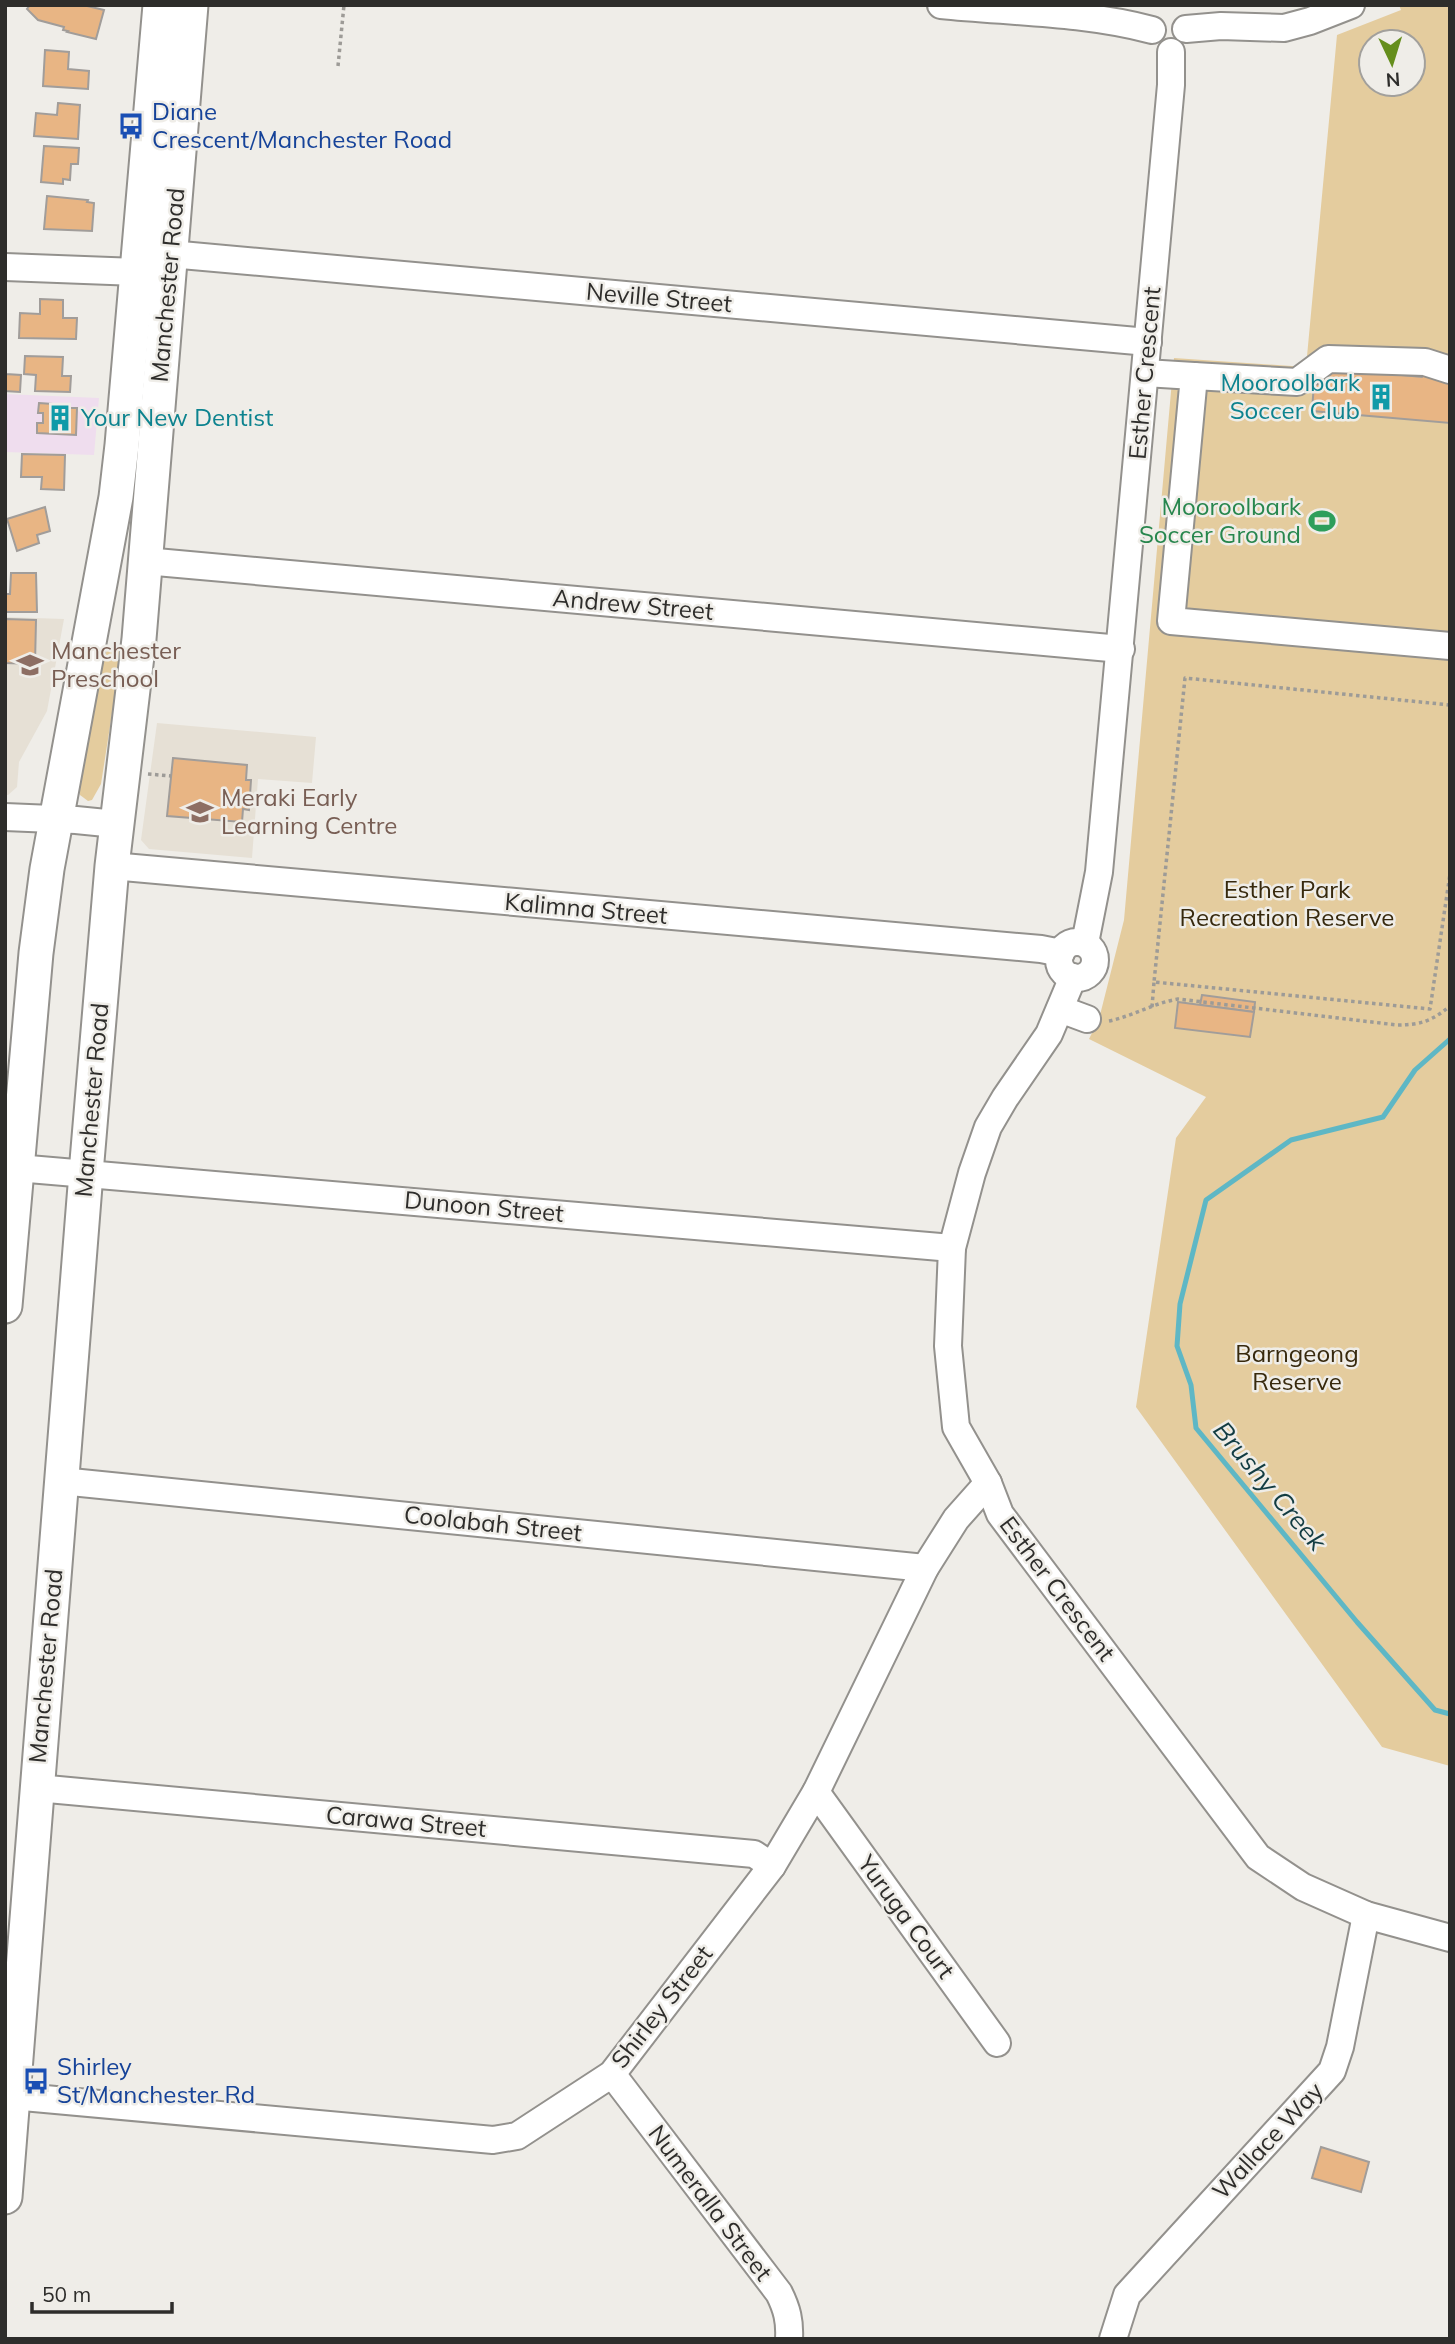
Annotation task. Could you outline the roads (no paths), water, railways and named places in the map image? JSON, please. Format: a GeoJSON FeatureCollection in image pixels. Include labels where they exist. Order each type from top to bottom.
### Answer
{"type":"FeatureCollection","features":[{"type":"Feature","properties":{"kind":"main road","name":"Manchester Road"},"geometry":{"type":"LineString","coordinates":[[5,1306],[36,953],[55,819],[116,497],[160,5]]}},
{"type":"Feature","properties":{"kind":"main road","name":"Manchester Road"},"geometry":{"type":"LineString","coordinates":[[5,2197],[112,866],[145,561],[191,5]]}},
{"type":"Feature","properties":{"kind":"street"},"geometry":{"type":"LineString","coordinates":[[941,5],[1093,12],[1152,30]]}},
{"type":"Feature","properties":{"kind":"street"},"geometry":{"type":"LineString","coordinates":[[1186,29],[1221,26],[1284,29],[1350,5]]}},
{"type":"Feature","properties":{"kind":"street"},"geometry":{"type":"LineString","coordinates":[[1170,16],[1181,21],[1186,29],[1185,43],[1171,52],[1157,47],[1152,39],[1152,30],[1158,20],[1170,16]]}},
{"type":"Feature","properties":{"kind":"street","name":"Esther Crescent"},"geometry":{"type":"LineString","coordinates":[[1171,52],[1171,85],[1099,872],[1073,948],[1095,955],[1094,967],[1086,976],[1073,977],[1049,1034],[988,1127],[972,1173],[952,1248],[948,1346],[956,1427],[988,1483],[1000,1514],[1258,1857],[1303,1887],[1366,1915],[1450,1938]]}},
{"type":"Feature","properties":{"kind":"street","name":"Neville Street"},"geometry":{"type":"LineString","coordinates":[[170,254],[1148,342]]}},
{"type":"Feature","properties":{"kind":"street"},"geometry":{"type":"LineString","coordinates":[[5,267],[137,272]]}},
{"type":"Feature","properties":{"kind":"street"},"geometry":{"type":"LineString","coordinates":[[1145,373],[1297,382],[1328,359],[1425,362],[1450,370]]}},
{"type":"Feature","properties":{"kind":"street"},"geometry":{"type":"LineString","coordinates":[[1194,376],[1171,621],[1450,646]]}},
{"type":"Feature","properties":{"kind":"street","name":"Andrew Street"},"geometry":{"type":"LineString","coordinates":[[145,561],[1121,649]]}},
{"type":"Feature","properties":{"kind":"street"},"geometry":{"type":"LineString","coordinates":[[5,817],[116,824]]}},
{"type":"Feature","properties":{"kind":"street","name":"Kalimna Street"},"geometry":{"type":"LineString","coordinates":[[112,866],[1041,949],[1073,948]]}},
{"type":"Feature","properties":{"kind":"street"},"geometry":{"type":"LineString","coordinates":[[1060,1009],[1087,1018]]}},
{"type":"Feature","properties":{"kind":"street","name":"Dunoon Street"},"geometry":{"type":"LineString","coordinates":[[17,1168],[952,1248]]}},
{"type":"Feature","properties":{"kind":"street","name":"Coolabah Street"},"geometry":{"type":"LineString","coordinates":[[61,1481],[925,1568]]}},
{"type":"Feature","properties":{"kind":"street","name":"Shirley Street"},"geometry":{"type":"LineString","coordinates":[[12,2096],[494,2140],[517,2136],[612,2074],[772,1866],[816,1792],[925,1568],[957,1519],[988,1483]]}},
{"type":"Feature","properties":{"kind":"street","name":"Carawa Street"},"geometry":{"type":"LineString","coordinates":[[37,1788],[754,1854],[772,1866]]}},
{"type":"Feature","properties":{"kind":"street","name":"Yuruga Court"},"geometry":{"type":"LineString","coordinates":[[816,1792],[997,2043]]}},
{"type":"Feature","properties":{"kind":"street","name":"Wallace Way"},"geometry":{"type":"LineString","coordinates":[[1114,2339],[1127,2295],[1332,2071],[1340,2047],[1366,1915]]}},
{"type":"Feature","properties":{"kind":"street","name":"Numeralla Street"},"geometry":{"type":"LineString","coordinates":[[612,2074],[779,2293],[790,2323],[789,2339]]}},
{"type":"Feature","properties":{"kind":"waterway","name":"Brushy Creek"},"geometry":{"type":"LineString","coordinates":[[1450,1039],[1415,1070],[1383,1117],[1291,1140],[1206,1200],[1180,1304],[1177,1346],[1191,1385],[1196,1428],[1357,1622],[1435,1710],[1450,1714]]}},
{"type":"Feature","properties":{"kind":"place","name":"Diane Crescent/Manchester Road"},"geometry":{"type":"Point","coordinates":[131,126]}},
{"type":"Feature","properties":{"kind":"place","name":"Mooroolbark Soccer Club"},"geometry":{"type":"Point","coordinates":[1381,397]}},
{"type":"Feature","properties":{"kind":"place","name":"Your New Dentist"},"geometry":{"type":"Point","coordinates":[60,418]}},
{"type":"Feature","properties":{"kind":"place","name":"Mooroolbark Soccer Ground"},"geometry":{"type":"Point","coordinates":[1322,521]}},
{"type":"Feature","properties":{"kind":"place","name":"Manchester Preschool"},"geometry":{"type":"Point","coordinates":[30,665]}},
{"type":"Feature","properties":{"kind":"place","name":"Meraki Early Learning Centre"},"geometry":{"type":"Point","coordinates":[200,812]}},
{"type":"Feature","properties":{"kind":"place","name":"Shirley St/Manchester Rd"},"geometry":{"type":"Point","coordinates":[36,2081]}},
{"type":"Feature","properties":{"kind":"park label","name":"Esther Park Recreation Reserve"},"geometry":{"type":"Point","coordinates":[1287,904]}},
{"type":"Feature","properties":{"kind":"park label","name":"Barngeong Reserve"},"geometry":{"type":"Point","coordinates":[1297,1368]}}]}
